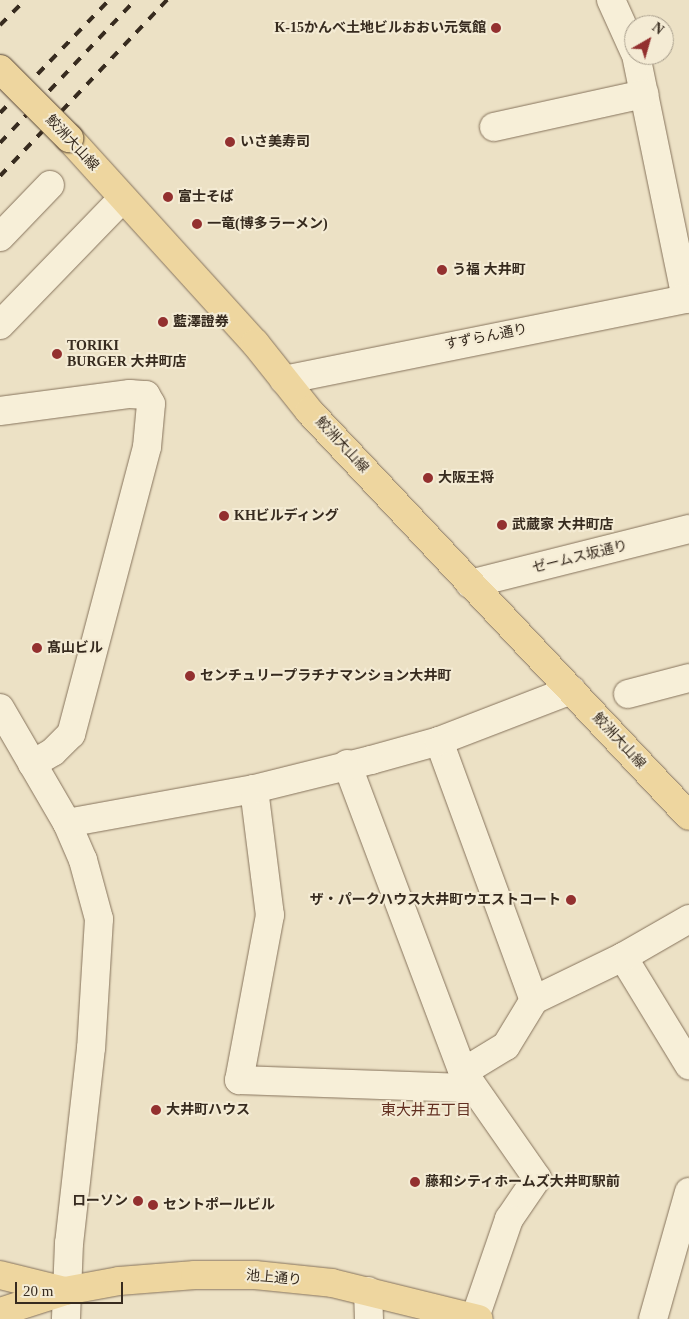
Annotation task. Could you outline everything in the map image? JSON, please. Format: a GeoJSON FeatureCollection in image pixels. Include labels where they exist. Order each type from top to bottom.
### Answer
{"type":"FeatureCollection","features":[{"type":"Feature","properties":{"kind":"main road","name":"鮫洲大山線"},"geometry":{"type":"LineString","coordinates":[[0,69],[69,138],[122,199],[255,343],[284,380],[470,584],[689,816]]}},
{"type":"Feature","properties":{"kind":"main road","name":"池上通り"},"geometry":{"type":"LineString","coordinates":[[0,1275],[65,1291]]}},
{"type":"Feature","properties":{"kind":"main road","name":"池上通り"},"geometry":{"type":"LineString","coordinates":[[0,1312],[65,1291],[119,1281],[195,1275],[255,1275],[332,1283],[477,1318]]}},
{"type":"Feature","properties":{"kind":"street"},"geometry":{"type":"LineString","coordinates":[[611,0],[624,28]]}},
{"type":"Feature","properties":{"kind":"street"},"geometry":{"type":"LineString","coordinates":[[638,65],[687,298]]}},
{"type":"Feature","properties":{"kind":"street"},"geometry":{"type":"LineString","coordinates":[[494,127],[644,94]]}},
{"type":"Feature","properties":{"kind":"street"},"geometry":{"type":"LineString","coordinates":[[0,237],[50,184]]}},
{"type":"Feature","properties":{"kind":"street"},"geometry":{"type":"LineString","coordinates":[[0,325],[122,199]]}},
{"type":"Feature","properties":{"kind":"street","name":"すずらん通り"},"geometry":{"type":"LineString","coordinates":[[284,380],[687,298]]}},
{"type":"Feature","properties":{"kind":"street"},"geometry":{"type":"LineString","coordinates":[[0,411],[130,394],[146,395],[151,404],[147,447],[71,734],[53,752],[32,764]]}},
{"type":"Feature","properties":{"kind":"street","name":"ゼームス坂通り"},"geometry":{"type":"LineString","coordinates":[[470,584],[689,528]]}},
{"type":"Feature","properties":{"kind":"street"},"geometry":{"type":"LineString","coordinates":[[628,694],[689,678]]}},
{"type":"Feature","properties":{"kind":"street"},"geometry":{"type":"LineString","coordinates":[[67,823],[254,789],[439,741],[571,690]]}},
{"type":"Feature","properties":{"kind":"street"},"geometry":{"type":"LineString","coordinates":[[0,708],[67,823],[98,908],[100,932],[65,1291],[66,1319]]}},
{"type":"Feature","properties":{"kind":"street"},"geometry":{"type":"LineString","coordinates":[[439,741],[534,1000]]}},
{"type":"Feature","properties":{"kind":"street"},"geometry":{"type":"LineString","coordinates":[[347,764],[468,1080],[537,1178],[509,1219],[477,1318]]}},
{"type":"Feature","properties":{"kind":"street"},"geometry":{"type":"LineString","coordinates":[[254,789],[270,915],[239,1080],[468,1080],[506,1046],[534,1000],[623,957],[689,919]]}},
{"type":"Feature","properties":{"kind":"street"},"geometry":{"type":"LineString","coordinates":[[623,957],[689,1065]]}},
{"type":"Feature","properties":{"kind":"street"},"geometry":{"type":"LineString","coordinates":[[652,1319],[689,1192]]}},
{"type":"Feature","properties":{"kind":"street"},"geometry":{"type":"LineString","coordinates":[[368,1292],[369,1319]]}},
{"type":"Feature","properties":{"kind":"railway"},"geometry":{"type":"LineString","coordinates":[[0,25],[25,0]]}},
{"type":"Feature","properties":{"kind":"railway"},"geometry":{"type":"LineString","coordinates":[[0,113],[109,0]]}},
{"type":"Feature","properties":{"kind":"railway"},"geometry":{"type":"LineString","coordinates":[[0,143],[135,0]]}},
{"type":"Feature","properties":{"kind":"railway"},"geometry":{"type":"LineString","coordinates":[[0,176],[167,0]]}},
{"type":"Feature","properties":{"kind":"place","name":"K-15かんべ土地ビルおおい元気館"},"geometry":{"type":"Point","coordinates":[496,28]}},
{"type":"Feature","properties":{"kind":"place","name":"いさ美寿司"},"geometry":{"type":"Point","coordinates":[230,142]}},
{"type":"Feature","properties":{"kind":"place","name":"富士そば"},"geometry":{"type":"Point","coordinates":[168,197]}},
{"type":"Feature","properties":{"kind":"place","name":"一竜(博多ラーメン)"},"geometry":{"type":"Point","coordinates":[197,224]}},
{"type":"Feature","properties":{"kind":"place","name":"う福 大井町"},"geometry":{"type":"Point","coordinates":[442,270]}},
{"type":"Feature","properties":{"kind":"place","name":"藍澤證券"},"geometry":{"type":"Point","coordinates":[163,322]}},
{"type":"Feature","properties":{"kind":"place","name":"TORIKI BURGER 大井町店"},"geometry":{"type":"Point","coordinates":[57,354]}},
{"type":"Feature","properties":{"kind":"place","name":"大阪王将"},"geometry":{"type":"Point","coordinates":[428,478]}},
{"type":"Feature","properties":{"kind":"place","name":"KHビルディング"},"geometry":{"type":"Point","coordinates":[224,516]}},
{"type":"Feature","properties":{"kind":"place","name":"武蔵家 大井町店"},"geometry":{"type":"Point","coordinates":[502,525]}},
{"type":"Feature","properties":{"kind":"place","name":"髙山ビル"},"geometry":{"type":"Point","coordinates":[37,648]}},
{"type":"Feature","properties":{"kind":"place","name":"センチュリープラチナマンション大井町"},"geometry":{"type":"Point","coordinates":[190,676]}},
{"type":"Feature","properties":{"kind":"place","name":"ザ・パークハウス大井町ウエストコート"},"geometry":{"type":"Point","coordinates":[571,900]}},
{"type":"Feature","properties":{"kind":"place","name":"大井町ハウス"},"geometry":{"type":"Point","coordinates":[156,1110]}},
{"type":"Feature","properties":{"kind":"place","name":"藤和シティホームズ大井町駅前"},"geometry":{"type":"Point","coordinates":[415,1182]}},
{"type":"Feature","properties":{"kind":"place","name":"ローソン"},"geometry":{"type":"Point","coordinates":[138,1201]}},
{"type":"Feature","properties":{"kind":"place","name":"セントポールビル"},"geometry":{"type":"Point","coordinates":[153,1205]}},
{"type":"Feature","properties":{"kind":"district","name":"東大井五丁目"},"geometry":{"type":"Point","coordinates":[426,1111]}}]}
